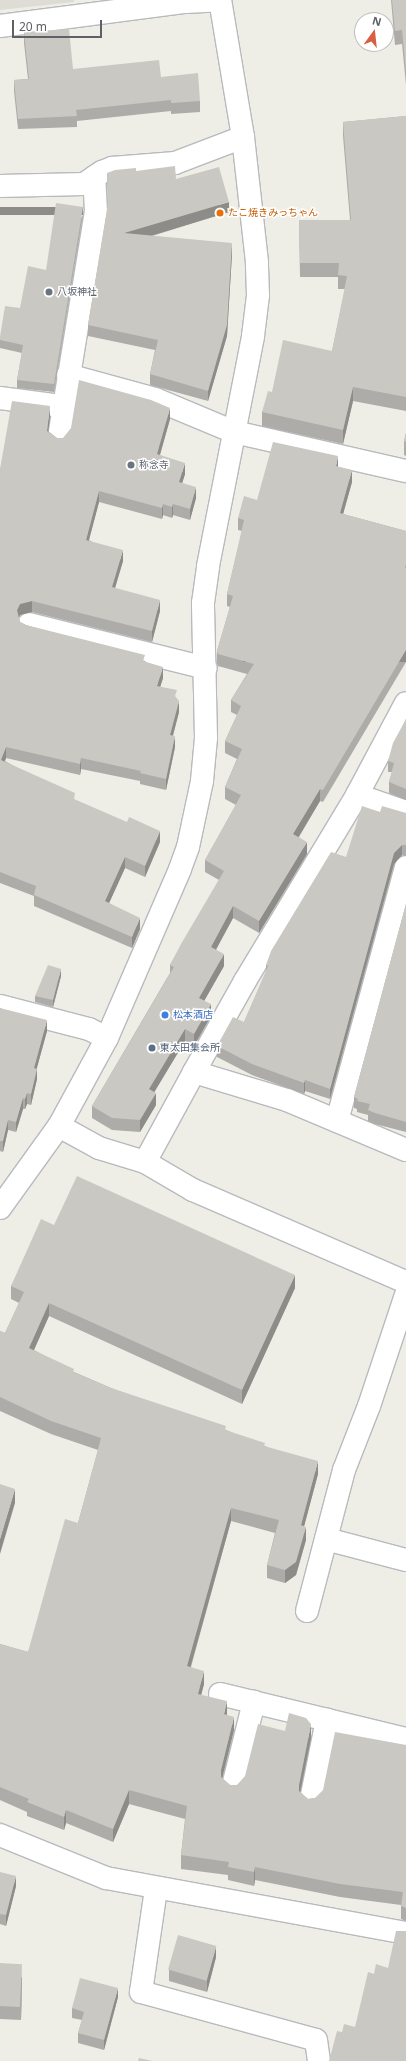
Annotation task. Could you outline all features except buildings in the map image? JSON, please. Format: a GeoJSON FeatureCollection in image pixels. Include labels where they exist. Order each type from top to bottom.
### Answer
{"type":"FeatureCollection","features":[{"type":"Feature","properties":{"kind":"street"},"geometry":{"type":"LineString","coordinates":[[0,26],[186,2],[220,0],[243,137],[257,262],[258,295],[254,336],[234,432],[203,603],[206,668],[205,759],[188,847],[107,1038],[59,1126],[3,1197]]}},
{"type":"Feature","properties":{"kind":"street"},"geometry":{"type":"LineString","coordinates":[[0,186],[84,184],[112,168],[175,163],[243,137]]}},
{"type":"Feature","properties":{"kind":"street"},"geometry":{"type":"LineString","coordinates":[[59,437],[62,406],[96,212],[94,177]]}},
{"type":"Feature","properties":{"kind":"street"},"geometry":{"type":"LineString","coordinates":[[68,375],[155,399],[234,432],[406,471]]}},
{"type":"Feature","properties":{"kind":"street"},"geometry":{"type":"LineString","coordinates":[[0,398],[62,406]]}},
{"type":"Feature","properties":{"kind":"street"},"geometry":{"type":"LineString","coordinates":[[29,624],[206,668]]}},
{"type":"Feature","properties":{"kind":"street"},"geometry":{"type":"LineString","coordinates":[[145,1162],[245,981],[357,795],[406,703]]}},
{"type":"Feature","properties":{"kind":"street"},"geometry":{"type":"LineString","coordinates":[[357,795],[406,812]]}},
{"type":"Feature","properties":{"kind":"street"},"geometry":{"type":"LineString","coordinates":[[337,1121],[406,867]]}},
{"type":"Feature","properties":{"kind":"street"},"geometry":{"type":"LineString","coordinates":[[0,1006],[89,1029],[107,1038]]}},
{"type":"Feature","properties":{"kind":"street"},"geometry":{"type":"LineString","coordinates":[[194,1072],[287,1100],[406,1150]]}},
{"type":"Feature","properties":{"kind":"street"},"geometry":{"type":"LineString","coordinates":[[59,1126],[99,1148],[145,1162],[194,1190],[406,1282]]}},
{"type":"Feature","properties":{"kind":"street"},"geometry":{"type":"LineString","coordinates":[[307,1611],[344,1470],[369,1406],[406,1295]]}},
{"type":"Feature","properties":{"kind":"street"},"geometry":{"type":"LineString","coordinates":[[326,1539],[406,1560]]}},
{"type":"Feature","properties":{"kind":"street"},"geometry":{"type":"LineString","coordinates":[[220,1694],[406,1739]]}},
{"type":"Feature","properties":{"kind":"street"},"geometry":{"type":"LineString","coordinates":[[233,1786],[254,1702]]}},
{"type":"Feature","properties":{"kind":"street"},"geometry":{"type":"LineString","coordinates":[[311,1800],[327,1720]]}},
{"type":"Feature","properties":{"kind":"street"},"geometry":{"type":"LineString","coordinates":[[0,1835],[106,1878],[156,1889],[406,1933]]}},
{"type":"Feature","properties":{"kind":"street"},"geometry":{"type":"LineString","coordinates":[[156,1889],[142,1992],[316,2040],[319,2061]]}},
{"type":"Feature","properties":{"kind":"shaded area"},"geometry":{"type":"Polygon","coordinates":[[[0,0],[74,0],[74,2],[0,10],[0,0]]]}},
{"type":"Feature","properties":{"kind":"place","name":"たこ焼きみっちゃん"},"geometry":{"type":"Point","coordinates":[220,213]}},
{"type":"Feature","properties":{"kind":"place","name":"八坂神社"},"geometry":{"type":"Point","coordinates":[49,292]}},
{"type":"Feature","properties":{"kind":"place","name":"称念寺"},"geometry":{"type":"Point","coordinates":[131,465]}},
{"type":"Feature","properties":{"kind":"place","name":"松本酒店"},"geometry":{"type":"Point","coordinates":[165,1015]}},
{"type":"Feature","properties":{"kind":"place","name":"東太田集会所"},"geometry":{"type":"Point","coordinates":[152,1048]}}]}
